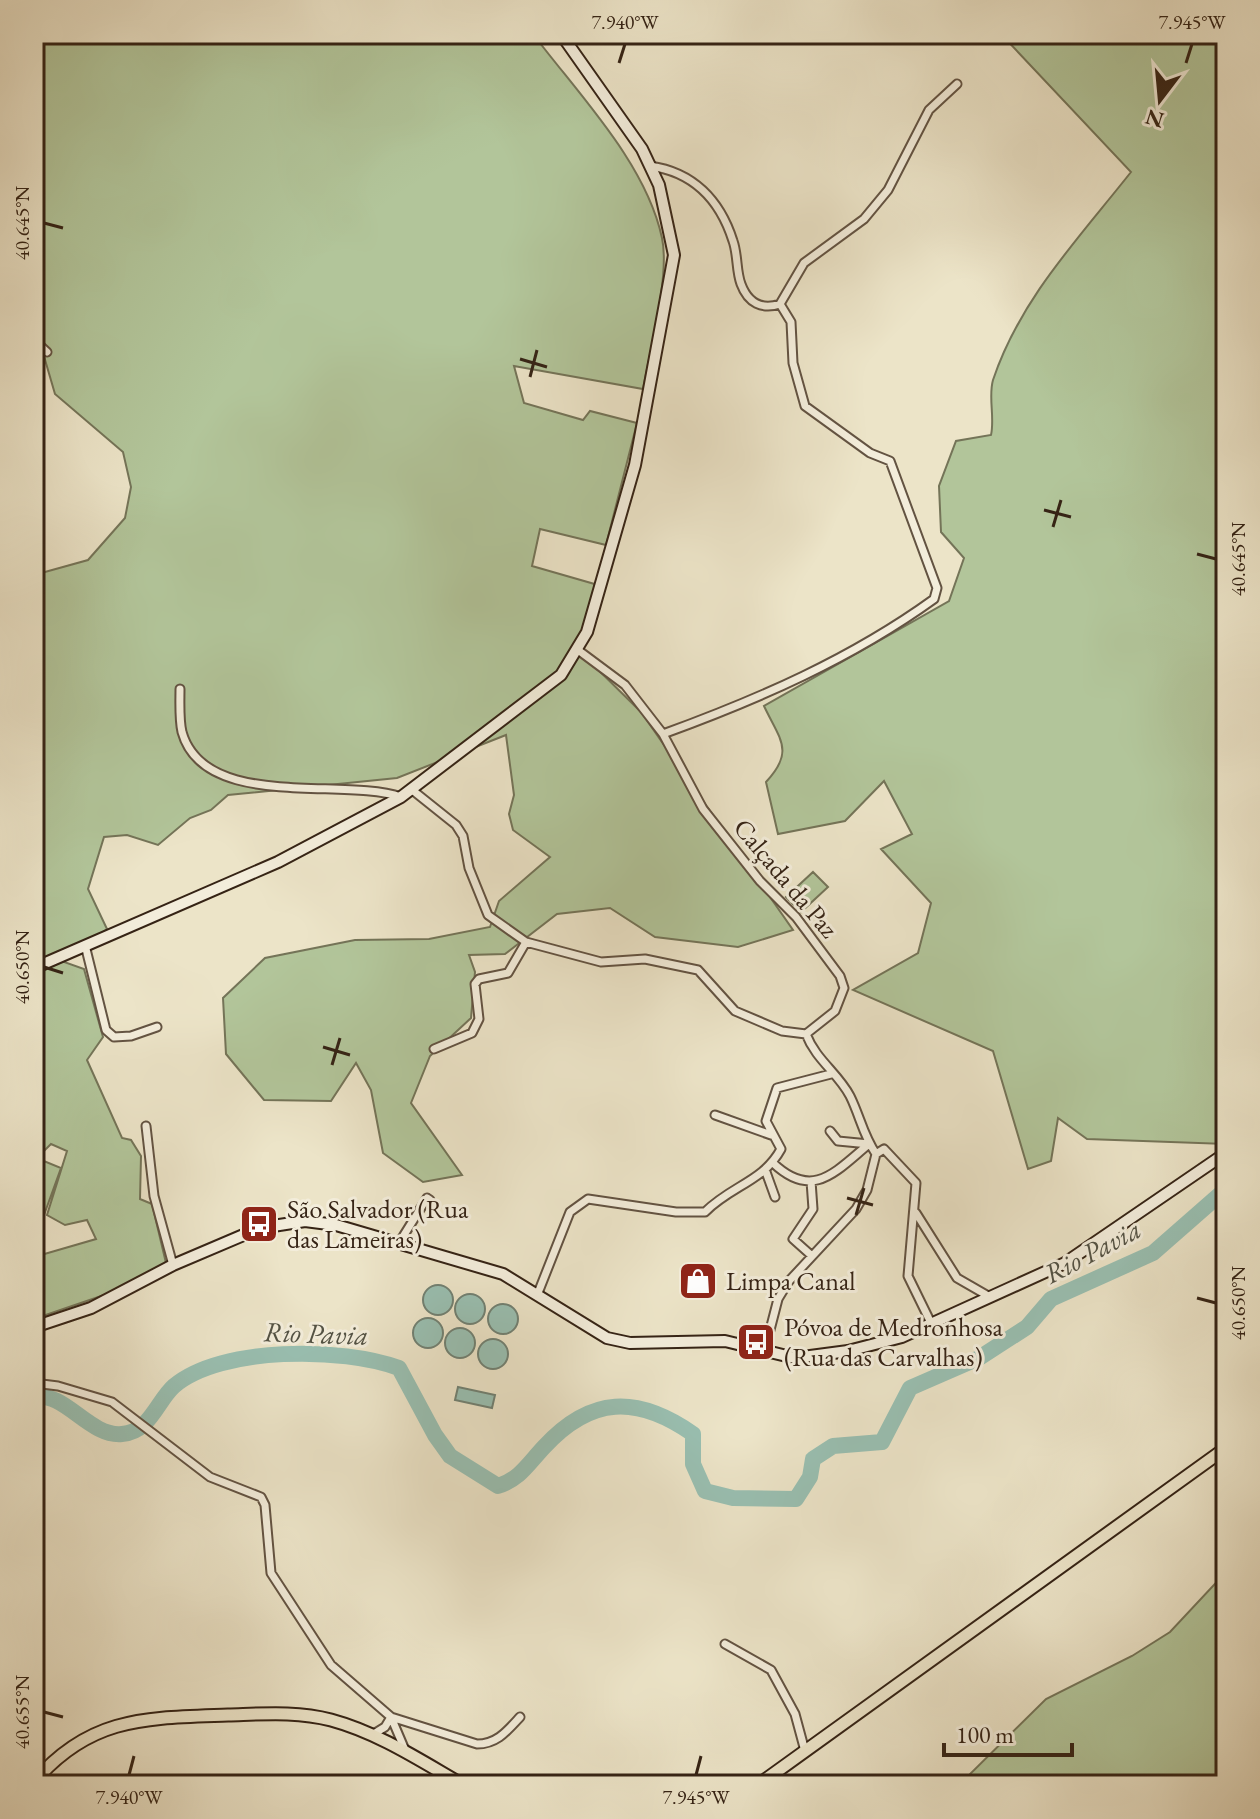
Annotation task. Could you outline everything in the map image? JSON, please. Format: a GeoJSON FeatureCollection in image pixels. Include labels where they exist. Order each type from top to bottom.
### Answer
{"type":"FeatureCollection","features":[{"type":"Feature","properties":{"kind":"main road"},"geometry":{"type":"LineString","coordinates":[[758,1785],[1226,1448]]}},
{"type":"Feature","properties":{"kind":"main road"},"geometry":{"type":"LineString","coordinates":[[34,1782],[77,1742],[112,1726],[147,1718],[288,1714],[332,1721],[372,1735],[463,1785]]}},
{"type":"Feature","properties":{"kind":"street"},"geometry":{"type":"LineString","coordinates":[[34,968],[278,862],[401,797],[561,675],[578,650],[587,632],[635,465],[674,255],[659,185],[650,166],[620,116],[561,34]]}},
{"type":"Feature","properties":{"kind":"street"},"geometry":{"type":"LineString","coordinates":[[650,166],[690,177],[707,193],[733,241],[742,286],[756,305],[768,308],[780,304],[804,263],[864,219],[888,190],[929,110],[957,84]]}},
{"type":"Feature","properties":{"kind":"street"},"geometry":{"type":"LineString","coordinates":[[663,734],[765,697],[861,646],[934,599],[937,588],[890,461],[870,453],[805,406],[793,363],[791,322],[780,304]]}},
{"type":"Feature","properties":{"kind":"street"},"geometry":{"type":"LineString","coordinates":[[34,340],[47,352]]}},
{"type":"Feature","properties":{"kind":"street","name":"Calçada da Paz"},"geometry":{"type":"LineString","coordinates":[[578,650],[625,685],[663,734],[703,809],[760,881],[796,917],[840,976],[844,988],[835,1011],[806,1034]]}},
{"type":"Feature","properties":{"kind":"street"},"geometry":{"type":"LineString","coordinates":[[180,689],[182,731],[194,751],[211,768],[242,782],[264,787],[378,789],[401,797]]}},
{"type":"Feature","properties":{"kind":"street"},"geometry":{"type":"LineString","coordinates":[[411,789],[456,825],[463,836],[469,868],[488,915],[526,942],[601,962],[645,959],[698,970],[735,1011],[782,1031],[806,1034],[813,1052],[849,1094],[876,1154]]}},
{"type":"Feature","properties":{"kind":"street"},"geometry":{"type":"LineString","coordinates":[[434,1049],[472,1033],[479,1019],[475,984],[479,979],[508,973],[526,942]]}},
{"type":"Feature","properties":{"kind":"street"},"geometry":{"type":"LineString","coordinates":[[85,945],[106,1030],[114,1037],[131,1036],[157,1027]]}},
{"type":"Feature","properties":{"kind":"street"},"geometry":{"type":"LineString","coordinates":[[538,1293],[570,1212],[578,1204],[588,1199],[676,1212],[705,1212],[723,1194],[766,1172],[773,1163],[781,1149],[771,1135],[767,1112],[777,1088],[831,1074]]}},
{"type":"Feature","properties":{"kind":"street"},"geometry":{"type":"LineString","coordinates":[[715,1115],[771,1135]]}},
{"type":"Feature","properties":{"kind":"street"},"geometry":{"type":"LineString","coordinates":[[146,1126],[154,1196],[173,1265]]}},
{"type":"Feature","properties":{"kind":"street"},"geometry":{"type":"LineString","coordinates":[[830,1131],[838,1141],[869,1144]]}},
{"type":"Feature","properties":{"kind":"street"},"geometry":{"type":"LineString","coordinates":[[773,1163],[793,1179],[811,1181],[839,1173],[869,1144]]}},
{"type":"Feature","properties":{"kind":"street"},"geometry":{"type":"LineString","coordinates":[[764,1353],[778,1299],[789,1281],[856,1209],[867,1190],[876,1154],[884,1149],[916,1183],[916,1213],[908,1276],[931,1323]]}},
{"type":"Feature","properties":{"kind":"street"},"geometry":{"type":"LineString","coordinates":[[34,1327],[91,1308],[173,1265],[260,1228],[288,1222],[336,1225],[503,1274],[607,1338],[630,1343],[725,1341],[764,1353],[795,1358],[848,1351],[902,1337],[1061,1265],[1226,1153]]}},
{"type":"Feature","properties":{"kind":"street"},"geometry":{"type":"LineString","coordinates":[[766,1172],[775,1197]]}},
{"type":"Feature","properties":{"kind":"street"},"geometry":{"type":"LineString","coordinates":[[811,1181],[813,1209],[793,1239],[812,1256]]}},
{"type":"Feature","properties":{"kind":"street"},"geometry":{"type":"LineString","coordinates":[[399,1243],[427,1198],[430,1200]]}},
{"type":"Feature","properties":{"kind":"street"},"geometry":{"type":"LineString","coordinates":[[916,1213],[957,1278],[990,1297]]}},
{"type":"Feature","properties":{"kind":"street"},"geometry":{"type":"LineString","coordinates":[[34,1383],[86,1393],[112,1402],[210,1477],[261,1497],[265,1505],[271,1573],[331,1665],[391,1717],[406,1752]]}},
{"type":"Feature","properties":{"kind":"street"},"geometry":{"type":"LineString","coordinates":[[725,1644],[771,1670],[795,1714],[805,1751]]}},
{"type":"Feature","properties":{"kind":"street"},"geometry":{"type":"LineString","coordinates":[[391,1717],[477,1744],[488,1744],[503,1735],[520,1717]]}},
{"type":"Feature","properties":{"kind":"street"},"geometry":{"type":"LineString","coordinates":[[372,1735],[385,1727],[391,1717]]}},
{"type":"Feature","properties":{"kind":"street"},"geometry":{"type":"LineString","coordinates":[[387,1742],[395,1725]]}},
{"type":"Feature","properties":{"kind":"shaded area"},"geometry":{"type":"Polygon","coordinates":[[[34,34],[533,34],[609,131],[642,183],[654,210],[664,254],[661,292],[643,389],[514,366],[524,403],[583,420],[590,411],[637,423],[606,545],[540,529],[532,566],[598,585],[578,650],[641,712],[793,930],[738,947],[655,937],[610,908],[557,914],[505,954],[469,955],[475,972],[471,1018],[430,1056],[411,1103],[462,1175],[423,1182],[383,1153],[371,1090],[356,1063],[331,1101],[264,1100],[226,1054],[223,998],[265,958],[355,940],[429,939],[490,927],[499,901],[550,857],[513,830],[509,814],[514,795],[506,735],[397,778],[228,795],[211,810],[190,818],[158,845],[127,835],[104,837],[88,889],[107,929],[64,962],[84,969],[103,1037],[87,1060],[122,1138],[131,1140],[141,1156],[140,1199],[152,1204],[166,1263],[113,1292],[34,1319],[34,1257],[96,1239],[87,1220],[65,1225],[47,1215],[67,1151],[51,1144],[41,1154],[34,1152],[34,575],[88,560],[125,518],[131,487],[123,452],[55,394],[34,322],[34,34]]]}},
{"type":"Feature","properties":{"kind":"shaded area"},"geometry":{"type":"Polygon","coordinates":[[[1001,34],[1226,34],[1226,1144],[1087,1139],[1058,1118],[1051,1161],[1028,1169],[993,1051],[853,990],[918,953],[931,903],[881,849],[912,834],[884,781],[845,821],[778,834],[766,782],[780,762],[782,745],[764,706],[949,601],[964,558],[941,532],[939,486],[956,441],[991,435],[993,380],[1019,323],[1053,270],[1131,172],[1001,34]]]}},
{"type":"Feature","properties":{"kind":"shaded area"},"geometry":{"type":"Polygon","coordinates":[[[813,872],[828,887],[801,912],[786,897],[813,872]]]}},
{"type":"Feature","properties":{"kind":"shaded area"},"geometry":{"type":"Polygon","coordinates":[[[34,1157],[61,1168],[44,1215],[34,1211],[34,1157]]]}},
{"type":"Feature","properties":{"kind":"shaded area"},"geometry":{"type":"Polygon","coordinates":[[[438,1285],[449,1289],[453,1300],[449,1311],[438,1315],[427,1311],[423,1300],[427,1289],[438,1285]]]}},
{"type":"Feature","properties":{"kind":"shaded area"},"geometry":{"type":"Polygon","coordinates":[[[470,1294],[481,1298],[485,1309],[481,1320],[470,1324],[459,1320],[455,1309],[459,1298],[470,1294]]]}},
{"type":"Feature","properties":{"kind":"shaded area"},"geometry":{"type":"Polygon","coordinates":[[[503,1304],[514,1308],[518,1319],[514,1330],[503,1334],[492,1330],[488,1319],[492,1308],[503,1304]]]}},
{"type":"Feature","properties":{"kind":"shaded area"},"geometry":{"type":"Polygon","coordinates":[[[428,1318],[439,1322],[443,1333],[439,1344],[428,1348],[417,1344],[413,1333],[417,1322],[428,1318]]]}},
{"type":"Feature","properties":{"kind":"shaded area"},"geometry":{"type":"Polygon","coordinates":[[[460,1328],[471,1332],[475,1343],[471,1354],[460,1358],[449,1354],[445,1343],[449,1332],[460,1328]]]}},
{"type":"Feature","properties":{"kind":"shaded area"},"geometry":{"type":"Polygon","coordinates":[[[493,1339],[504,1343],[508,1354],[504,1365],[493,1369],[482,1365],[478,1354],[482,1343],[493,1339]]]}},
{"type":"Feature","properties":{"kind":"shaded area"},"geometry":{"type":"Polygon","coordinates":[[[458,1387],[495,1395],[492,1408],[455,1400],[458,1387]]]}},
{"type":"Feature","properties":{"kind":"shaded area"},"geometry":{"type":"Polygon","coordinates":[[[1226,1572],[1226,1785],[959,1785],[1046,1699],[1132,1656],[1170,1632],[1226,1572]]]}},
{"type":"Feature","properties":{"kind":"waterway","name":"Rio Pavia"},"geometry":{"type":"LineString","coordinates":[[34,1397],[56,1401],[99,1429],[122,1434],[140,1428],[174,1386],[195,1373],[221,1363],[283,1354],[347,1356],[399,1368],[435,1435],[450,1456],[498,1486],[518,1475],[562,1430],[579,1418],[615,1407],[653,1412],[693,1434],[693,1464],[705,1491],[733,1498],[796,1499],[810,1477],[813,1459],[833,1446],[882,1442],[910,1388],[979,1358],[1027,1327],[1051,1299],[1153,1253],[1226,1189]]}},
{"type":"Feature","properties":{"kind":"place","name":"São Salvador (Rua das Lameiras)"},"geometry":{"type":"Point","coordinates":[259,1224]}},
{"type":"Feature","properties":{"kind":"place","name":"Limpa Canal"},"geometry":{"type":"Point","coordinates":[698,1281]}},
{"type":"Feature","properties":{"kind":"place","name":"Póvoa de Medronhosa (Rua das Carvalhas)"},"geometry":{"type":"Point","coordinates":[756,1342]}}]}
